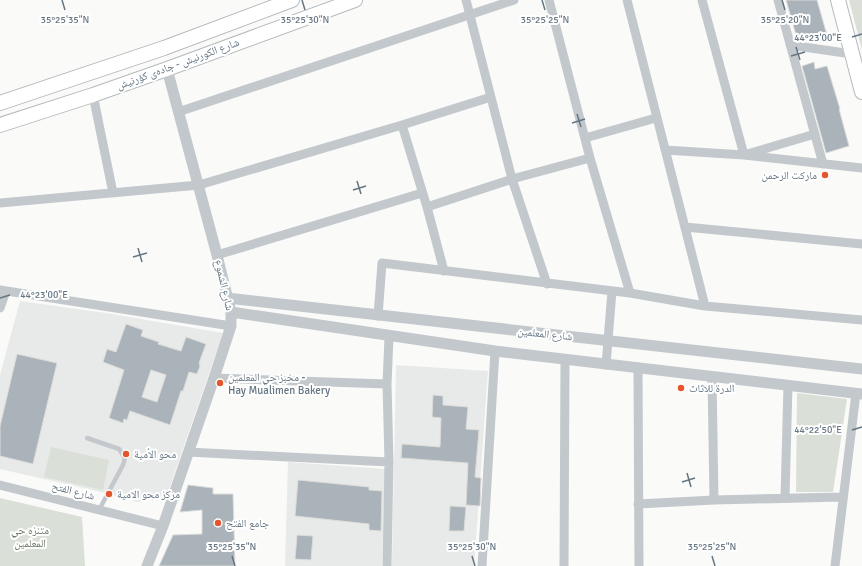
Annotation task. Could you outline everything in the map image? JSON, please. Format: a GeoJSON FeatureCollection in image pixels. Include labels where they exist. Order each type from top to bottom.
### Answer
{"type":"FeatureCollection","features":[{"type":"Feature","properties":{"kind":"main road","name":"شارع الكورنيش - جادەی کۆرنیش"},"geometry":{"type":"LineString","coordinates":[[0,103],[164,48],[292,0]]}},
{"type":"Feature","properties":{"kind":"main road","name":"شارع الكورنيش - جادەی کۆرنیش"},"geometry":{"type":"LineString","coordinates":[[0,125],[167,69],[339,3],[355,0]]}},
{"type":"Feature","properties":{"kind":"main road"},"geometry":{"type":"LineString","coordinates":[[838,0],[862,92]]}},
{"type":"Feature","properties":{"kind":"street"},"geometry":{"type":"LineString","coordinates":[[466,0],[512,179],[547,284]]}},
{"type":"Feature","properties":{"kind":"street"},"geometry":{"type":"LineString","coordinates":[[178,112],[470,16],[514,0]]}},
{"type":"Feature","properties":{"kind":"street"},"geometry":{"type":"LineString","coordinates":[[549,0],[590,158],[630,293]]}},
{"type":"Feature","properties":{"kind":"street"},"geometry":{"type":"LineString","coordinates":[[627,0],[705,306]]}},
{"type":"Feature","properties":{"kind":"street"},"geometry":{"type":"LineString","coordinates":[[702,0],[744,155]]}},
{"type":"Feature","properties":{"kind":"street"},"geometry":{"type":"LineString","coordinates":[[778,0],[823,164]]}},
{"type":"Feature","properties":{"kind":"street"},"geometry":{"type":"LineString","coordinates":[[790,45],[852,54]]}},
{"type":"Feature","properties":{"kind":"street","name":"شارع الشموع"},"geometry":{"type":"LineString","coordinates":[[147,566],[163,526],[231,326],[231,312],[217,255],[167,69]]}},
{"type":"Feature","properties":{"kind":"street"},"geometry":{"type":"LineString","coordinates":[[92,95],[113,193]]}},
{"type":"Feature","properties":{"kind":"street"},"geometry":{"type":"LineString","coordinates":[[0,203],[198,185],[402,125],[490,96]]}},
{"type":"Feature","properties":{"kind":"street"},"geometry":{"type":"LineString","coordinates":[[585,138],[656,118]]}},
{"type":"Feature","properties":{"kind":"street"},"geometry":{"type":"LineString","coordinates":[[402,125],[444,271]]}},
{"type":"Feature","properties":{"kind":"street"},"geometry":{"type":"LineString","coordinates":[[744,155],[815,134]]}},
{"type":"Feature","properties":{"kind":"street"},"geometry":{"type":"LineString","coordinates":[[665,150],[744,155],[862,168]]}},
{"type":"Feature","properties":{"kind":"street"},"geometry":{"type":"LineString","coordinates":[[426,207],[512,179],[590,158]]}},
{"type":"Feature","properties":{"kind":"street"},"geometry":{"type":"LineString","coordinates":[[217,255],[422,193]]}},
{"type":"Feature","properties":{"kind":"street"},"geometry":{"type":"LineString","coordinates":[[685,227],[862,244]]}},
{"type":"Feature","properties":{"kind":"street"},"geometry":{"type":"LineString","coordinates":[[378,316],[382,263],[630,293],[705,306],[862,320]]}},
{"type":"Feature","properties":{"kind":"street"},"geometry":{"type":"LineString","coordinates":[[0,308],[3,290],[231,326]]}},
{"type":"Feature","properties":{"kind":"street"},"geometry":{"type":"LineString","coordinates":[[606,364],[612,291]]}},
{"type":"Feature","properties":{"kind":"street","name":"شارع المعلمين"},"geometry":{"type":"LineString","coordinates":[[227,298],[862,369]]}},
{"type":"Feature","properties":{"kind":"street","name":"شارع المعلمين"},"geometry":{"type":"LineString","coordinates":[[231,312],[388,337],[495,351],[859,393]]}},
{"type":"Feature","properties":{"kind":"street"},"geometry":{"type":"LineString","coordinates":[[387,566],[389,462],[387,384],[388,337]]}},
{"type":"Feature","properties":{"kind":"street"},"geometry":{"type":"LineString","coordinates":[[482,566],[495,351]]}},
{"type":"Feature","properties":{"kind":"street"},"geometry":{"type":"LineString","coordinates":[[564,566],[565,360]]}},
{"type":"Feature","properties":{"kind":"street"},"geometry":{"type":"LineString","coordinates":[[638,368],[639,566]]}},
{"type":"Feature","properties":{"kind":"street"},"geometry":{"type":"LineString","coordinates":[[712,377],[714,500]]}},
{"type":"Feature","properties":{"kind":"street"},"geometry":{"type":"LineString","coordinates":[[214,378],[387,384]]}},
{"type":"Feature","properties":{"kind":"street"},"geometry":{"type":"LineString","coordinates":[[785,498],[788,385]]}},
{"type":"Feature","properties":{"kind":"street"},"geometry":{"type":"LineString","coordinates":[[835,566],[842,497],[859,393]]}},
{"type":"Feature","properties":{"kind":"street"},"geometry":{"type":"LineString","coordinates":[[188,452],[389,462]]}},
{"type":"Feature","properties":{"kind":"street","name":"شارع الفتح"},"geometry":{"type":"LineString","coordinates":[[0,485],[163,526]]}},
{"type":"Feature","properties":{"kind":"street"},"geometry":{"type":"LineString","coordinates":[[638,504],[714,500],[842,497]]}},
{"type":"Feature","properties":{"kind":"lane"},"geometry":{"type":"LineString","coordinates":[[87,438],[119,449],[125,458],[124,465],[99,510]]}},
{"type":"Feature","properties":{"kind":"shaded area"},"geometry":{"type":"Polygon","coordinates":[[[20,301],[106,313],[223,333],[167,495],[138,502],[0,469],[0,375],[20,301]]]}},
{"type":"Feature","properties":{"kind":"shaded area"},"geometry":{"type":"Polygon","coordinates":[[[396,365],[488,371],[474,566],[392,566],[396,365]]]}},
{"type":"Feature","properties":{"kind":"shaded area"},"geometry":{"type":"Polygon","coordinates":[[[288,462],[385,469],[382,566],[285,566],[288,462]]]}},
{"type":"Feature","properties":{"kind":"green space"},"geometry":{"type":"Polygon","coordinates":[[[849,0],[862,0],[862,50],[849,0]]]}},
{"type":"Feature","properties":{"kind":"green space"},"geometry":{"type":"Polygon","coordinates":[[[797,393],[847,399],[833,492],[796,492],[797,393]]]}},
{"type":"Feature","properties":{"kind":"green space"},"geometry":{"type":"Polygon","coordinates":[[[51,447],[109,460],[103,490],[44,477],[51,447]]]}},
{"type":"Feature","properties":{"kind":"green space","name":"متنزه حي المعلمين"},"geometry":{"type":"Polygon","coordinates":[[[0,498],[82,517],[85,566],[0,566],[0,498]]]}},
{"type":"Feature","properties":{"kind":"building"},"geometry":{"type":"Polygon","coordinates":[[[786,0],[817,0],[829,42],[796,35],[786,0]]]}},
{"type":"Feature","properties":{"kind":"building"},"geometry":{"type":"Polygon","coordinates":[[[814,62],[815,69],[827,66],[849,146],[826,153],[802,66],[814,62]]]}},
{"type":"Feature","properties":{"kind":"building"},"geometry":{"type":"Polygon","coordinates":[[[126,324],[143,330],[141,336],[159,342],[158,344],[181,351],[186,337],[206,344],[199,363],[200,366],[197,374],[189,372],[170,425],[130,411],[127,420],[124,419],[123,423],[109,418],[124,370],[103,362],[107,349],[116,352],[126,324]],[[151,370],[142,397],[157,402],[166,375],[151,370]]]}},
{"type":"Feature","properties":{"kind":"building"},"geometry":{"type":"Polygon","coordinates":[[[17,354],[57,363],[33,464],[0,456],[0,426],[17,354]]]}},
{"type":"Feature","properties":{"kind":"building"},"geometry":{"type":"Polygon","coordinates":[[[433,395],[443,396],[443,405],[468,407],[466,429],[479,430],[475,477],[481,478],[480,506],[466,505],[468,463],[401,458],[402,444],[440,447],[441,418],[432,417],[433,395]]]}},
{"type":"Feature","properties":{"kind":"building"},"geometry":{"type":"Polygon","coordinates":[[[298,480],[369,487],[369,490],[382,491],[381,531],[369,530],[369,524],[295,516],[298,480]]]}},
{"type":"Feature","properties":{"kind":"building","name":"جامع الفتح"},"geometry":{"type":"Polygon","coordinates":[[[188,485],[213,488],[213,494],[233,494],[235,566],[159,566],[173,535],[202,534],[202,510],[180,512],[188,485]]]}},
{"type":"Feature","properties":{"kind":"building"},"geometry":{"type":"Polygon","coordinates":[[[450,506],[466,507],[464,531],[449,531],[450,506]]]}},
{"type":"Feature","properties":{"kind":"building"},"geometry":{"type":"Polygon","coordinates":[[[297,535],[313,536],[311,560],[295,559],[297,535]]]}},
{"type":"Feature","properties":{"kind":"place","name":"ماركت الرحمن"},"geometry":{"type":"Point","coordinates":[825,175]}},
{"type":"Feature","properties":{"kind":"place","name":"مخبز حي المعلمين - Hay Mualimen Bakery"},"geometry":{"type":"Point","coordinates":[220,383]}},
{"type":"Feature","properties":{"kind":"place","name":"الدرة للاثاث"},"geometry":{"type":"Point","coordinates":[681,388]}},
{"type":"Feature","properties":{"kind":"place","name":"محو الأمية"},"geometry":{"type":"Point","coordinates":[126,454]}},
{"type":"Feature","properties":{"kind":"place","name":"مركز محو الامية"},"geometry":{"type":"Point","coordinates":[109,494]}},
{"type":"Feature","properties":{"kind":"place","name":"جامع الفتح"},"geometry":{"type":"Point","coordinates":[218,523]}}]}
